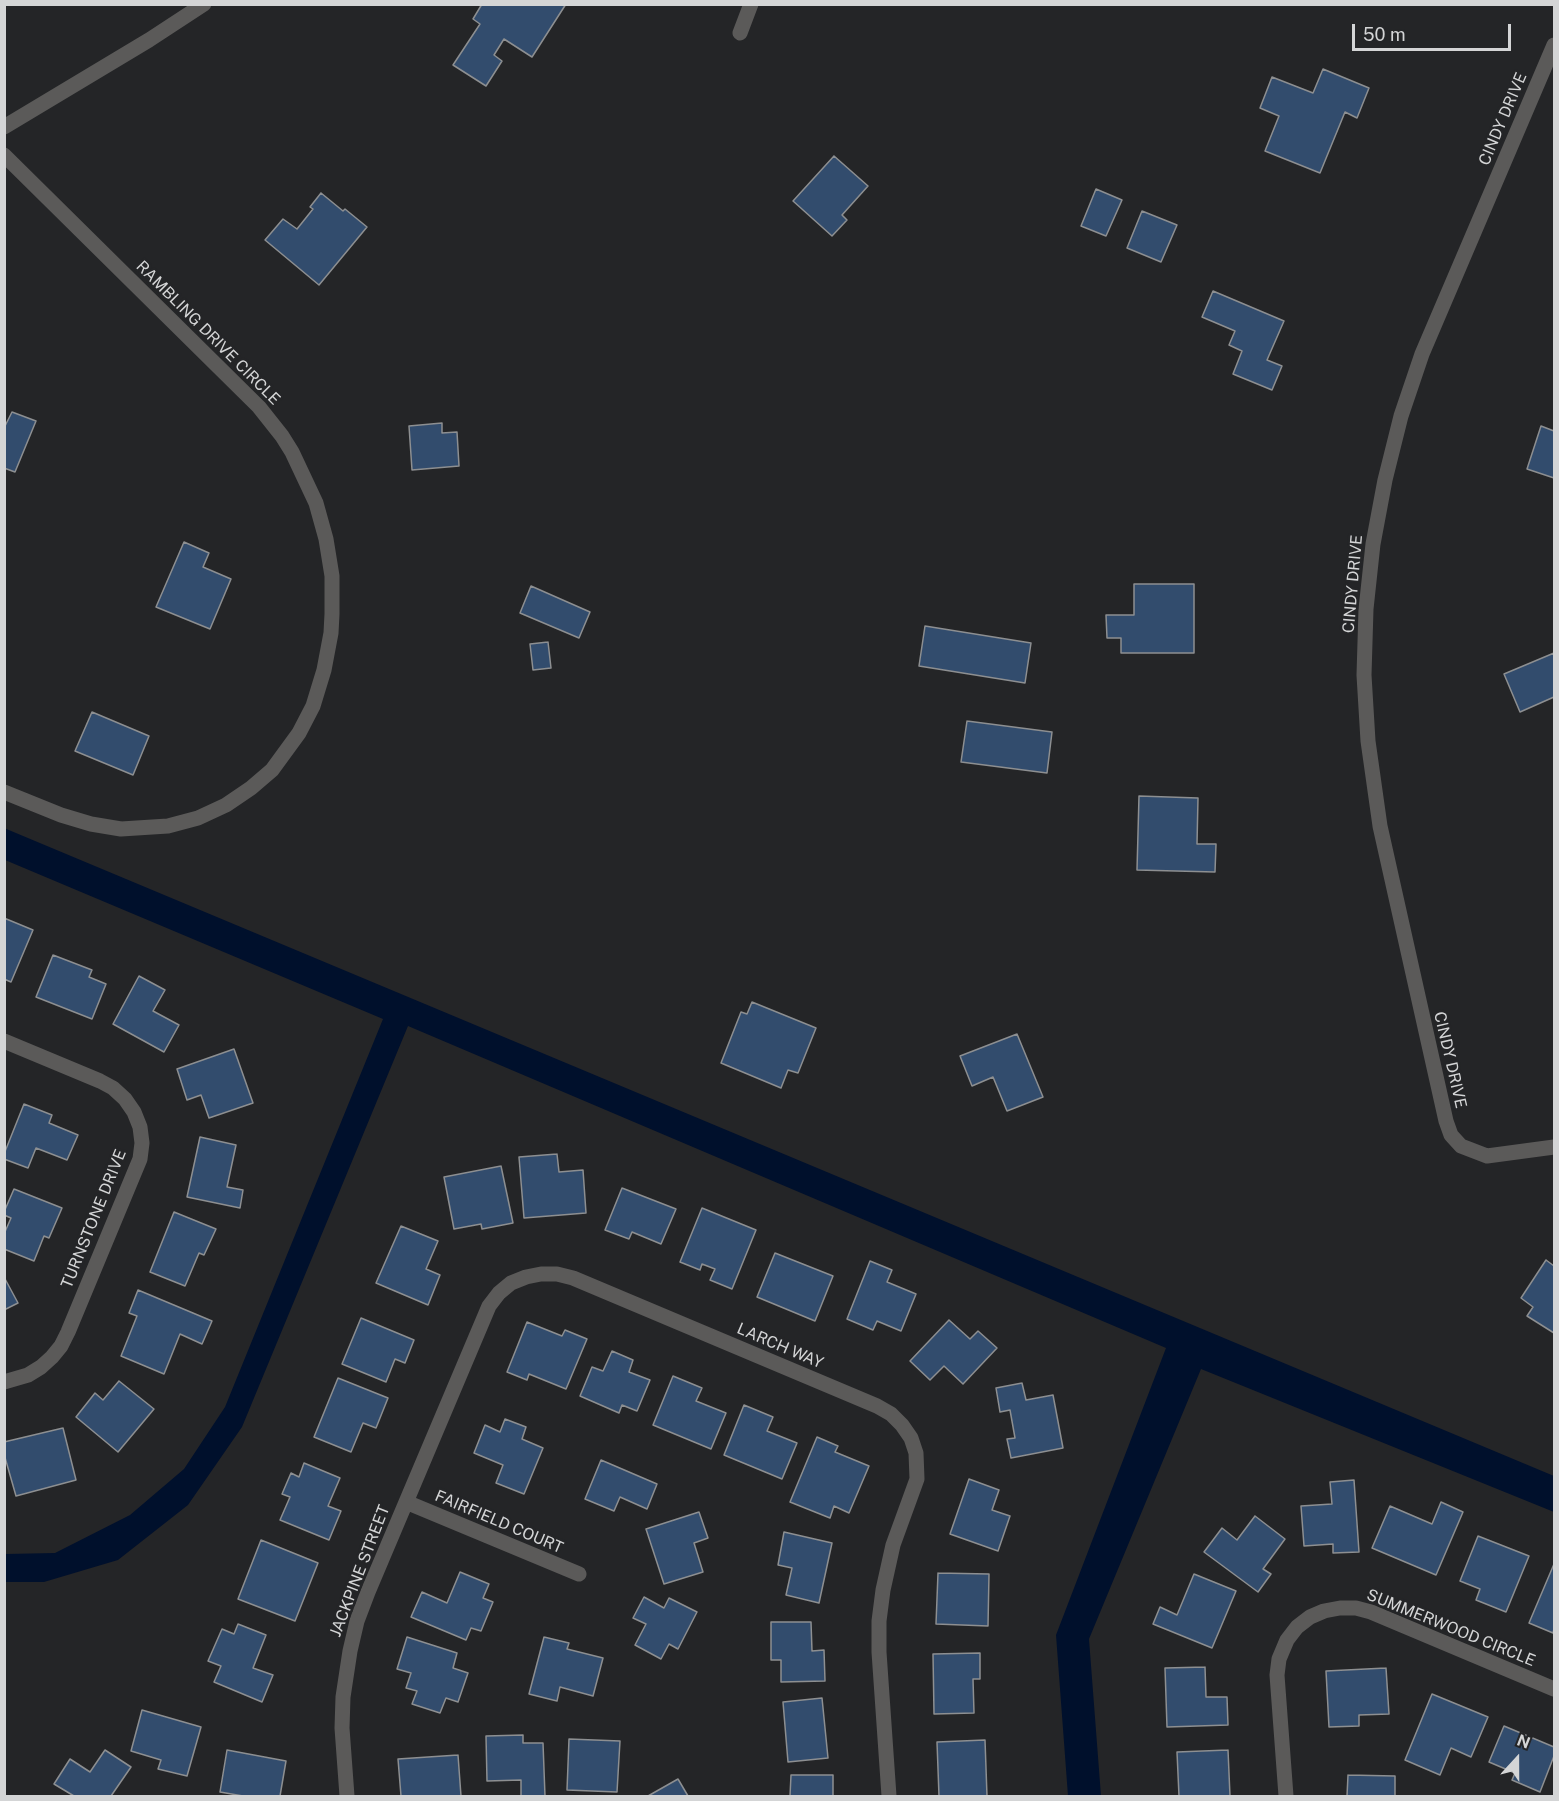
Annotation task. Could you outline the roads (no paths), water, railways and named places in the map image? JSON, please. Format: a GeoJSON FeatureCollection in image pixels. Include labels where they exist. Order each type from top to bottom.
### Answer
{"type":"FeatureCollection","features":[{"type":"Feature","properties":{"kind":"street"},"geometry":{"type":"LineString","coordinates":[[4,127],[149,40],[204,4]]}},
{"type":"Feature","properties":{"kind":"street"},"geometry":{"type":"LineString","coordinates":[[740,33],[751,4]]}},
{"type":"Feature","properties":{"kind":"street","name":"CINDY DRIVE"},"geometry":{"type":"LineString","coordinates":[[1554,45],[1422,354],[1401,416],[1385,480],[1373,544],[1366,609],[1364,675],[1368,741],[1385,854],[1451,1135],[1461,1146],[1486,1156],[1554,1147]]}},
{"type":"Feature","properties":{"kind":"street","name":"RAMBLING DRIVE CIRCLE"},"geometry":{"type":"LineString","coordinates":[[4,155],[259,407],[292,452],[316,503],[326,539],[331,567],[333,614],[324,670],[313,706],[299,733],[272,770],[251,788],[212,812],[168,826],[121,829],[91,824],[61,815],[4,792]]}},
{"type":"Feature","properties":{"kind":"street","name":"TURNSTONE DRIVE"},"geometry":{"type":"LineString","coordinates":[[4,1041],[113,1088],[134,1112],[140,1127],[142,1143],[140,1159],[61,1346],[41,1367],[21,1378],[4,1382]]}},
{"type":"Feature","properties":{"kind":"street","name":"LARCH WAY"},"geometry":{"type":"LineString","coordinates":[[406,1502],[489,1306],[511,1283],[541,1274],[557,1274],[573,1278],[877,1406],[891,1414],[911,1438],[916,1454],[917,1479],[893,1545],[879,1621],[889,1797]]}},
{"type":"Feature","properties":{"kind":"street","name":"FAIRFIELD COURT"},"geometry":{"type":"LineString","coordinates":[[406,1502],[579,1574]]}},
{"type":"Feature","properties":{"kind":"street","name":"JACKPINE STREET"},"geometry":{"type":"LineString","coordinates":[[346,1797],[342,1728],[343,1697],[350,1651],[357,1621],[406,1502]]}},
{"type":"Feature","properties":{"kind":"street","name":"SUMMERWOOD CIRCLE"},"geometry":{"type":"LineString","coordinates":[[1286,1797],[1277,1675],[1279,1659],[1287,1640],[1297,1627],[1310,1617],[1324,1611],[1356,1608],[1371,1612],[1554,1689]]}},
{"type":"Feature","properties":{"kind":"water"},"geometry":{"type":"Polygon","coordinates":[[[4,828],[1554,1476],[1554,1512],[1201,1369],[1089,1639],[1101,1796],[1068,1796],[1056,1635],[1166,1348],[408,1026],[242,1427],[188,1505],[118,1560],[44,1582],[5,1582],[5,1554],[55,1553],[130,1515],[184,1469],[225,1407],[383,1019],[5,860],[4,828]]]}}]}
